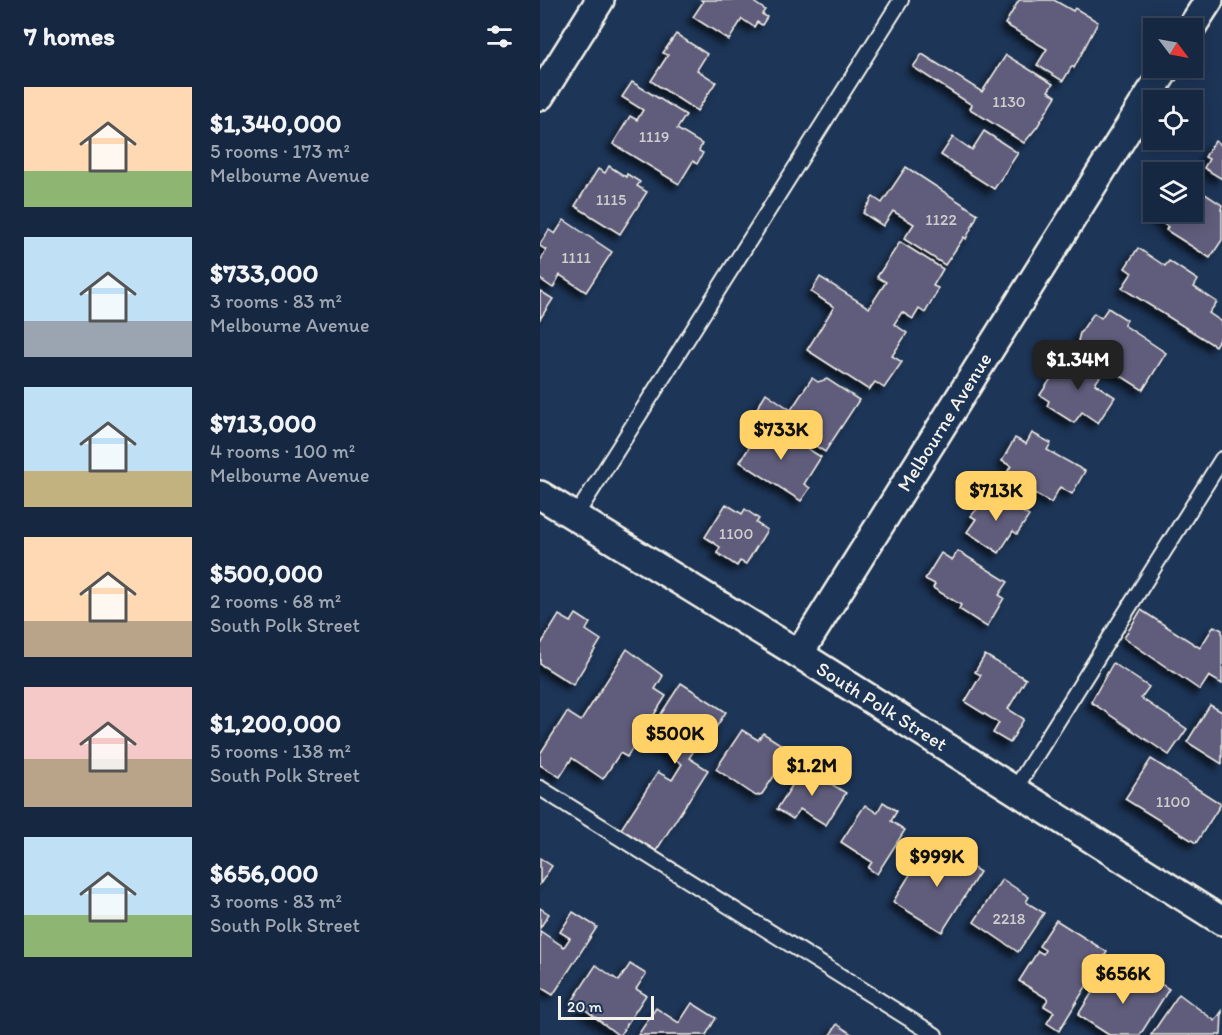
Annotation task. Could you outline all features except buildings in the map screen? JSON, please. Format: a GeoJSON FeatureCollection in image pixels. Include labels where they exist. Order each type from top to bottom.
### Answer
{"type":"FeatureCollection","features":[{"type":"Feature","properties":{"kind":"street"},"geometry":{"type":"LineString","coordinates":[[540,96],[600,0]]}},
{"type":"Feature","properties":{"kind":"street"},"geometry":{"type":"LineString","coordinates":[[1197,18],[1209,0]]}},
{"type":"Feature","properties":{"kind":"street","name":"Melbourne Avenue"},"geometry":{"type":"LineString","coordinates":[[799,654],[1160,78]]}},
{"type":"Feature","properties":{"kind":"street","name":"South Polk Street"},"geometry":{"type":"LineString","coordinates":[[540,495],[799,654],[1222,921]]}},
{"type":"Feature","properties":{"kind":"lane"},"geometry":{"type":"LineString","coordinates":[[575,517],[901,0]]}},
{"type":"Feature","properties":{"kind":"lane"},"geometry":{"type":"LineString","coordinates":[[1015,789],[1222,459]]}},
{"type":"Feature","properties":{"kind":"lane"},"geometry":{"type":"LineString","coordinates":[[540,789],[934,1035]]}}]}
